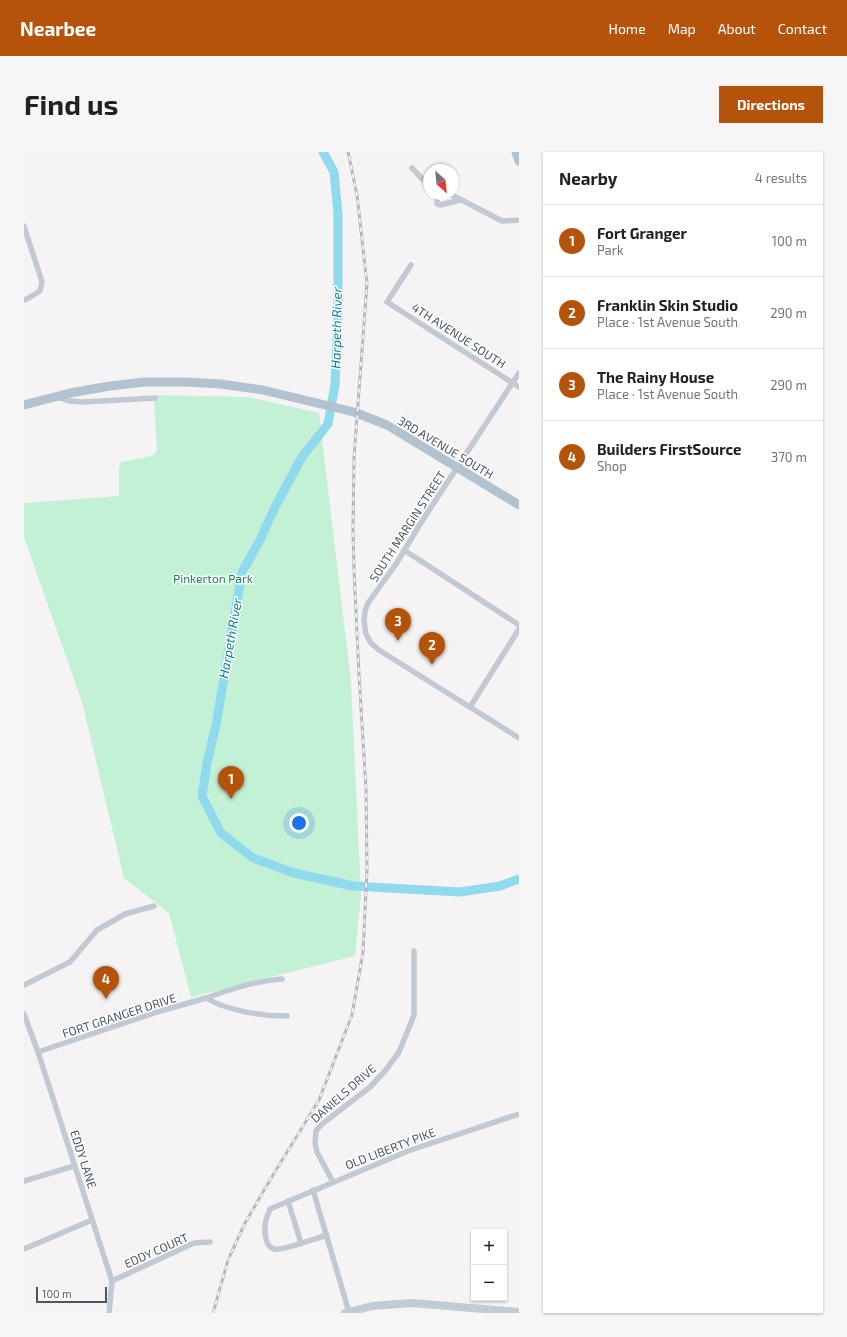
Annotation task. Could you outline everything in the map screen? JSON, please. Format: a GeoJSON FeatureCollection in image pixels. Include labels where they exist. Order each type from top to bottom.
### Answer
{"type":"FeatureCollection","features":[{"type":"Feature","properties":{"kind":"main road"},"geometry":{"type":"LineString","coordinates":[[516,152],[519,161]]}},
{"type":"Feature","properties":{"kind":"main road","name":"3RD AVENUE SOUTH"},"geometry":{"type":"LineString","coordinates":[[24,405],[110,386],[144,382],[220,384],[263,390],[356,413],[387,424],[519,505]]}},
{"type":"Feature","properties":{"kind":"street"},"geometry":{"type":"LineString","coordinates":[[412,168],[423,180]]}},
{"type":"Feature","properties":{"kind":"street"},"geometry":{"type":"LineString","coordinates":[[437,200],[437,204],[440,205],[461,200],[502,221],[519,220]]}},
{"type":"Feature","properties":{"kind":"street"},"geometry":{"type":"LineString","coordinates":[[24,226],[42,282],[40,291],[24,300]]}},
{"type":"Feature","properties":{"kind":"street","name":"4TH AVENUE SOUTH"},"geometry":{"type":"LineString","coordinates":[[411,265],[388,302],[519,387]]}},
{"type":"Feature","properties":{"kind":"street","name":"SOUTH MARGIN STREET"},"geometry":{"type":"LineString","coordinates":[[470,707],[379,650],[371,643],[366,634],[364,621],[365,611],[368,603],[376,595],[422,521],[519,373]]}},
{"type":"Feature","properties":{"kind":"street"},"geometry":{"type":"LineString","coordinates":[[57,397],[69,402],[155,398]]}},
{"type":"Feature","properties":{"kind":"street"},"geometry":{"type":"LineString","coordinates":[[404,550],[519,625]]}},
{"type":"Feature","properties":{"kind":"street"},"geometry":{"type":"LineString","coordinates":[[519,629],[470,707],[519,738]]}},
{"type":"Feature","properties":{"kind":"street"},"geometry":{"type":"LineString","coordinates":[[24,985],[70,962],[97,930],[125,914],[154,906]]}},
{"type":"Feature","properties":{"kind":"street","name":"DANIELS DRIVE"},"geometry":{"type":"LineString","coordinates":[[333,1182],[317,1152],[315,1143],[316,1131],[322,1124],[370,1087],[385,1071],[398,1052],[414,1015],[414,951]]}},
{"type":"Feature","properties":{"kind":"street","name":"FORT GRANGER DRIVE"},"geometry":{"type":"LineString","coordinates":[[38,1052],[157,1012],[266,980],[282,978]]}},
{"type":"Feature","properties":{"kind":"street"},"geometry":{"type":"LineString","coordinates":[[206,998],[216,1004],[240,1010],[277,1016],[287,1016]]}},
{"type":"Feature","properties":{"kind":"street","name":"EDDY LANE"},"geometry":{"type":"LineString","coordinates":[[24,1014],[38,1052],[112,1282],[109,1313]]}},
{"type":"Feature","properties":{"kind":"street","name":"OLD LIBERTY PIKE"},"geometry":{"type":"LineString","coordinates":[[301,1243],[282,1248],[274,1248],[270,1246],[266,1238],[265,1231],[266,1221],[270,1209],[408,1151],[519,1114]]}},
{"type":"Feature","properties":{"kind":"street"},"geometry":{"type":"LineString","coordinates":[[24,1181],[74,1166]]}},
{"type":"Feature","properties":{"kind":"street"},"geometry":{"type":"LineString","coordinates":[[313,1190],[327,1235],[347,1312],[372,1306],[412,1303],[519,1312]]}},
{"type":"Feature","properties":{"kind":"street"},"geometry":{"type":"LineString","coordinates":[[288,1201],[301,1243],[327,1235]]}},
{"type":"Feature","properties":{"kind":"street"},"geometry":{"type":"LineString","coordinates":[[24,1249],[92,1220]]}},
{"type":"Feature","properties":{"kind":"street","name":"EDDY COURT"},"geometry":{"type":"LineString","coordinates":[[112,1282],[194,1243],[210,1242]]}},
{"type":"Feature","properties":{"kind":"green space","name":"Pinkerton Park"},"geometry":{"type":"Polygon","coordinates":[[[154,395],[248,397],[319,413],[351,682],[361,895],[355,956],[191,997],[169,913],[124,878],[82,702],[24,537],[24,503],[119,496],[119,468],[121,462],[152,456],[157,451],[154,395]]]}},
{"type":"Feature","properties":{"kind":"waterway","name":"Harpeth River"},"geometry":{"type":"LineString","coordinates":[[323,152],[334,172],[338,214],[338,316],[335,385],[328,424],[302,457],[242,572],[216,725],[207,763],[202,796],[221,833],[253,858],[294,873],[353,886],[460,892],[500,886],[519,879]]}},
{"type":"Feature","properties":{"kind":"railway"},"geometry":{"type":"LineString","coordinates":[[213,1313],[228,1260],[245,1223],[319,1100],[352,1015],[363,952],[367,870],[366,789],[359,675],[353,530],[354,457],[367,284],[357,195],[348,152]]}},
{"type":"Feature","properties":{"kind":"place","name":"The Rainy House"},"geometry":{"type":"Point","coordinates":[398,641]}},
{"type":"Feature","properties":{"kind":"place","name":"Franklin Skin Studio"},"geometry":{"type":"Point","coordinates":[432,665]}},
{"type":"Feature","properties":{"kind":"place","name":"Fort Granger"},"geometry":{"type":"Point","coordinates":[231,799]}},
{"type":"Feature","properties":{"kind":"place","name":"Builders FirstSource"},"geometry":{"type":"Point","coordinates":[106,999]}}]}
